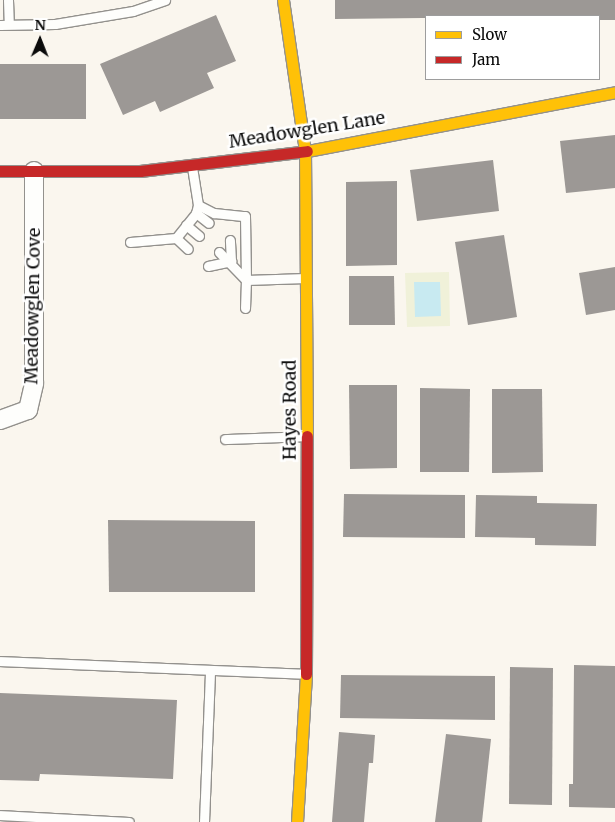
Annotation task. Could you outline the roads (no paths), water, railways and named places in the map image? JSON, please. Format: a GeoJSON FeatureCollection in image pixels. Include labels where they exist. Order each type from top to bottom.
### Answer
{"type":"FeatureCollection","features":[{"type":"Feature","properties":{"kind":"street","name":"Hayes Road"},"geometry":{"type":"LineString","coordinates":[[284,0],[304,151],[308,436],[306,674],[297,822]]}},
{"type":"Feature","properties":{"kind":"street","name":"Meadowglen Lane"},"geometry":{"type":"LineString","coordinates":[[0,171],[140,171],[304,151],[615,92]]}},
{"type":"Feature","properties":{"kind":"street","name":"Meadowglen Cove"},"geometry":{"type":"LineString","coordinates":[[0,420],[28,410],[34,383],[34,171]]}},
{"type":"Feature","properties":{"kind":"lane"},"geometry":{"type":"LineString","coordinates":[[8,0],[5,24],[55,24],[165,0]]}},
{"type":"Feature","properties":{"kind":"lane"},"geometry":{"type":"LineString","coordinates":[[192,165],[197,209],[209,223]]}},
{"type":"Feature","properties":{"kind":"lane"},"geometry":{"type":"LineString","coordinates":[[130,242],[176,238],[197,209]]}},
{"type":"Feature","properties":{"kind":"lane"},"geometry":{"type":"LineString","coordinates":[[197,209],[214,213],[245,216],[245,308]]}},
{"type":"Feature","properties":{"kind":"lane"},"geometry":{"type":"LineString","coordinates":[[186,225],[199,236]]}},
{"type":"Feature","properties":{"kind":"lane"},"geometry":{"type":"LineString","coordinates":[[176,238],[188,249]]}},
{"type":"Feature","properties":{"kind":"lane"},"geometry":{"type":"LineString","coordinates":[[230,240],[230,261]]}},
{"type":"Feature","properties":{"kind":"lane"},"geometry":{"type":"LineString","coordinates":[[219,252],[230,261],[246,280]]}},
{"type":"Feature","properties":{"kind":"lane"},"geometry":{"type":"LineString","coordinates":[[208,266],[230,261]]}},
{"type":"Feature","properties":{"kind":"lane"},"geometry":{"type":"LineString","coordinates":[[246,280],[306,278]]}},
{"type":"Feature","properties":{"kind":"lane"},"geometry":{"type":"LineString","coordinates":[[225,439],[308,436]]}},
{"type":"Feature","properties":{"kind":"lane"},"geometry":{"type":"LineString","coordinates":[[0,661],[306,674]]}},
{"type":"Feature","properties":{"kind":"lane"},"geometry":{"type":"LineString","coordinates":[[204,822],[210,670]]}},
{"type":"Feature","properties":{"kind":"lane"},"geometry":{"type":"LineString","coordinates":[[0,815],[129,822]]}},
{"type":"Feature","properties":{"kind":"water"},"geometry":{"type":"Polygon","coordinates":[[[414,282],[440,282],[441,316],[415,317],[414,282]]]}}]}
